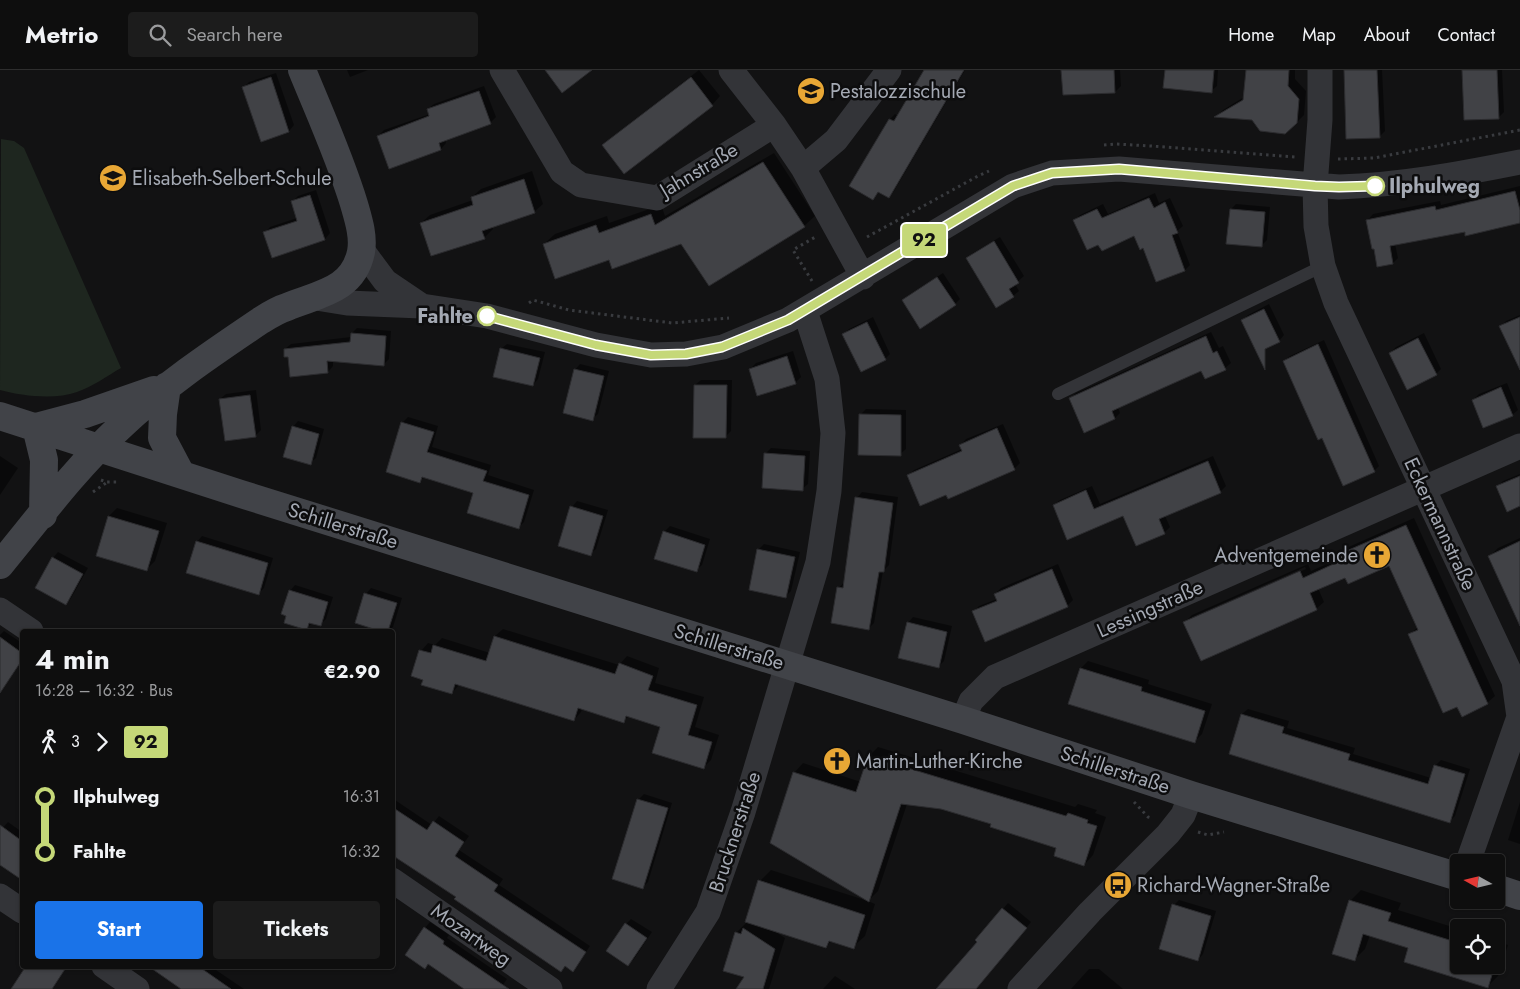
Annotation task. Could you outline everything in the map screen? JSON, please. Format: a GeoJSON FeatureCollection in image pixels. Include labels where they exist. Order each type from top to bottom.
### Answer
{"type":"FeatureCollection","features":[{"type":"Feature","properties":{"kind":"main road"},"geometry":{"type":"LineString","coordinates":[[0,565],[99,448],[167,386],[216,350],[268,316],[333,290],[348,278],[357,265],[362,250],[360,226],[334,146],[302,70]]}},
{"type":"Feature","properties":{"kind":"main road"},"geometry":{"type":"LineString","coordinates":[[42,515],[44,460],[36,427],[86,414],[167,386]]}},
{"type":"Feature","properties":{"kind":"main road"},"geometry":{"type":"LineString","coordinates":[[167,386],[162,438],[181,474]]}},
{"type":"Feature","properties":{"kind":"main road","name":"Schillerstraße"},"geometry":{"type":"LineString","coordinates":[[0,416],[963,720],[1191,795],[1450,873]]}},
{"type":"Feature","properties":{"kind":"main road"},"geometry":{"type":"LineString","coordinates":[[1505,891],[1520,896]]}},
{"type":"Feature","properties":{"kind":"street","name":"Jahnstraße"},"geometry":{"type":"LineString","coordinates":[[502,70],[562,172],[581,186],[657,198],[774,125]]}},
{"type":"Feature","properties":{"kind":"street"},"geometry":{"type":"LineString","coordinates":[[731,70],[774,125],[804,168],[863,277]]}},
{"type":"Feature","properties":{"kind":"street"},"geometry":{"type":"LineString","coordinates":[[804,168],[836,140],[888,70]]}},
{"type":"Feature","properties":{"kind":"street","name":"Eckermannstraße"},"geometry":{"type":"LineString","coordinates":[[1320,70],[1320,120],[1315,186],[1316,226],[1322,266],[1336,303],[1514,681],[1520,717],[1471,854]]}},
{"type":"Feature","properties":{"kind":"street"},"geometry":{"type":"LineString","coordinates":[[316,298],[347,303],[422,306],[487,316],[596,345],[651,355],[686,354],[722,347],[788,320],[1013,186],[1052,173],[1119,169],[1339,187],[1375,186],[1478,171],[1520,162]]}},
{"type":"Feature","properties":{"kind":"street"},"geometry":{"type":"LineString","coordinates":[[362,250],[385,281],[422,306]]}},
{"type":"Feature","properties":{"kind":"street","name":"Brucknerstraße"},"geometry":{"type":"LineString","coordinates":[[659,989],[708,912],[743,812],[818,562],[829,491],[833,433],[827,379],[805,310]]}},
{"type":"Feature","properties":{"kind":"street","name":"Lessingstraße"},"geometry":{"type":"LineString","coordinates":[[963,720],[971,701],[995,677],[1520,446]]}},
{"type":"Feature","properties":{"kind":"street"},"geometry":{"type":"LineString","coordinates":[[0,610],[28,629]]}},
{"type":"Feature","properties":{"kind":"street"},"geometry":{"type":"LineString","coordinates":[[1020,989],[1090,912],[1168,834],[1183,815],[1191,795]]}},
{"type":"Feature","properties":{"kind":"street","name":"Mozartweg"},"geometry":{"type":"LineString","coordinates":[[395,882],[550,989]]}},
{"type":"Feature","properties":{"kind":"street"},"geometry":{"type":"LineString","coordinates":[[0,896],[20,910]]}},
{"type":"Feature","properties":{"kind":"street"},"geometry":{"type":"LineString","coordinates":[[108,969],[137,989]]}},
{"type":"Feature","properties":{"kind":"lane"},"geometry":{"type":"LineString","coordinates":[[1058,394],[1322,266]]}},
{"type":"Feature","properties":{"kind":"path"},"geometry":{"type":"LineString","coordinates":[[813,284],[793,250],[824,232]]}},
{"type":"Feature","properties":{"kind":"shaded area"},"geometry":{"type":"Polygon","coordinates":[[[1,139],[14,141],[24,148],[121,368],[77,392],[59,396],[38,396],[0,390],[1,139]]]}},
{"type":"Feature","properties":{"kind":"building"},"geometry":{"type":"Polygon","coordinates":[[[545,70],[592,70],[562,93],[545,70]]]}},
{"type":"Feature","properties":{"kind":"building"},"geometry":{"type":"Polygon","coordinates":[[[924,70],[964,70],[889,198],[878,192],[873,200],[849,186],[889,119],[894,121],[924,70]]]}},
{"type":"Feature","properties":{"kind":"building"},"geometry":{"type":"Polygon","coordinates":[[[1061,70],[1114,70],[1115,93],[1063,95],[1061,70]]]}},
{"type":"Feature","properties":{"kind":"building"},"geometry":{"type":"Polygon","coordinates":[[[1165,70],[1214,70],[1212,93],[1163,88],[1165,70]]]}},
{"type":"Feature","properties":{"kind":"building"},"geometry":{"type":"Polygon","coordinates":[[[1246,70],[1289,70],[1288,86],[1299,99],[1297,123],[1285,134],[1260,131],[1252,120],[1214,117],[1243,100],[1246,70]]]}},
{"type":"Feature","properties":{"kind":"building"},"geometry":{"type":"Polygon","coordinates":[[[1344,70],[1377,70],[1380,138],[1346,139],[1344,70]]]}},
{"type":"Feature","properties":{"kind":"building"},"geometry":{"type":"Polygon","coordinates":[[[1462,70],[1497,70],[1499,119],[1464,120],[1462,70]]]}},
{"type":"Feature","properties":{"kind":"building"},"geometry":{"type":"Polygon","coordinates":[[[271,77],[289,132],[261,142],[242,87],[271,77]]]}},
{"type":"Feature","properties":{"kind":"building"},"geometry":{"type":"Polygon","coordinates":[[[691,77],[713,106],[624,174],[602,145],[691,77]]]}},
{"type":"Feature","properties":{"kind":"building"},"geometry":{"type":"Polygon","coordinates":[[[479,91],[491,124],[439,143],[441,150],[389,169],[377,136],[429,116],[427,109],[479,91]]]}},
{"type":"Feature","properties":{"kind":"building"},"geometry":{"type":"Polygon","coordinates":[[[763,162],[805,227],[709,286],[681,244],[612,269],[609,260],[555,279],[543,244],[596,225],[599,233],[651,214],[655,225],[763,162]]]}},
{"type":"Feature","properties":{"kind":"building"},"geometry":{"type":"Polygon","coordinates":[[[524,179],[535,213],[482,231],[485,239],[431,256],[420,223],[473,205],[471,197],[524,179]]]}},
{"type":"Feature","properties":{"kind":"building"},"geometry":{"type":"Polygon","coordinates":[[[1515,191],[1520,210],[1520,223],[1465,236],[1465,232],[1390,246],[1393,264],[1377,267],[1366,220],[1435,206],[1436,210],[1515,191]]]}},
{"type":"Feature","properties":{"kind":"building"},"geometry":{"type":"Polygon","coordinates":[[[310,195],[325,240],[272,258],[263,232],[297,221],[291,201],[310,195]]]}},
{"type":"Feature","properties":{"kind":"building"},"geometry":{"type":"Polygon","coordinates":[[[1149,198],[1154,208],[1165,202],[1178,233],[1172,235],[1185,271],[1156,282],[1143,248],[1140,250],[1134,236],[1102,251],[1098,245],[1087,250],[1073,220],[1097,209],[1102,218],[1149,198]]]}},
{"type":"Feature","properties":{"kind":"building"},"geometry":{"type":"Polygon","coordinates":[[[1230,209],[1265,212],[1262,247],[1226,244],[1230,209]]]}},
{"type":"Feature","properties":{"kind":"building"},"geometry":{"type":"Polygon","coordinates":[[[994,241],[1019,283],[1009,289],[1014,297],[996,308],[966,258],[994,241]]]}},
{"type":"Feature","properties":{"kind":"building"},"geometry":{"type":"Polygon","coordinates":[[[937,277],[956,305],[920,329],[902,300],[937,277]]]}},
{"type":"Feature","properties":{"kind":"building"},"geometry":{"type":"Polygon","coordinates":[[[1264,309],[1280,342],[1265,349],[1265,370],[1241,320],[1264,309]]]}},
{"type":"Feature","properties":{"kind":"building"},"geometry":{"type":"Polygon","coordinates":[[[1520,317],[1520,370],[1499,326],[1520,317]]]}},
{"type":"Feature","properties":{"kind":"building"},"geometry":{"type":"Polygon","coordinates":[[[867,322],[886,360],[861,372],[842,334],[867,322]]]}},
{"type":"Feature","properties":{"kind":"building"},"geometry":{"type":"Polygon","coordinates":[[[351,333],[386,336],[384,366],[327,361],[328,373],[290,377],[288,357],[284,357],[284,349],[350,342],[351,333]]]}},
{"type":"Feature","properties":{"kind":"building"},"geometry":{"type":"Polygon","coordinates":[[[1206,336],[1213,353],[1217,351],[1226,370],[1205,379],[1201,371],[1112,411],[1115,419],[1084,433],[1069,398],[1206,336]]]}},
{"type":"Feature","properties":{"kind":"building"},"geometry":{"type":"Polygon","coordinates":[[[1418,338],[1437,375],[1407,390],[1389,353],[1418,338]]]}},
{"type":"Feature","properties":{"kind":"building"},"geometry":{"type":"Polygon","coordinates":[[[1318,344],[1375,472],[1343,486],[1322,438],[1318,440],[1283,361],[1318,344]]]}},
{"type":"Feature","properties":{"kind":"building"},"geometry":{"type":"Polygon","coordinates":[[[500,348],[540,358],[533,386],[493,377],[500,348]]]}},
{"type":"Feature","properties":{"kind":"building"},"geometry":{"type":"Polygon","coordinates":[[[787,356],[796,384],[757,396],[749,369],[787,356]]]}},
{"type":"Feature","properties":{"kind":"building"},"geometry":{"type":"Polygon","coordinates":[[[574,369],[604,376],[593,421],[563,413],[574,369]]]}},
{"type":"Feature","properties":{"kind":"building"},"geometry":{"type":"Polygon","coordinates":[[[694,385],[727,385],[726,438],[693,438],[694,385]]]}},
{"type":"Feature","properties":{"kind":"building"},"geometry":{"type":"Polygon","coordinates":[[[1501,387],[1513,416],[1483,428],[1472,400],[1501,387]]]}},
{"type":"Feature","properties":{"kind":"building"},"geometry":{"type":"Polygon","coordinates":[[[250,395],[256,437],[225,441],[219,399],[250,395]]]}},
{"type":"Feature","properties":{"kind":"building"},"geometry":{"type":"Polygon","coordinates":[[[859,414],[901,415],[901,456],[858,455],[859,414]]]}},
{"type":"Feature","properties":{"kind":"building"},"geometry":{"type":"Polygon","coordinates":[[[401,422],[434,432],[427,452],[487,471],[483,481],[529,495],[519,529],[467,513],[473,493],[422,477],[420,483],[386,472],[401,422]]]}},
{"type":"Feature","properties":{"kind":"building"},"geometry":{"type":"Polygon","coordinates":[[[292,426],[319,434],[311,465],[283,457],[292,426]]]}},
{"type":"Feature","properties":{"kind":"building"},"geometry":{"type":"Polygon","coordinates":[[[997,428],[1015,470],[948,499],[946,495],[920,506],[907,475],[962,451],[959,445],[997,428]]]}},
{"type":"Feature","properties":{"kind":"building"},"geometry":{"type":"Polygon","coordinates":[[[764,453],[805,456],[803,491],[762,488],[764,453]]]}},
{"type":"Feature","properties":{"kind":"building"},"geometry":{"type":"Polygon","coordinates":[[[1208,461],[1221,493],[1159,519],[1165,534],[1136,546],[1123,516],[1067,540],[1053,505],[1086,490],[1094,509],[1208,461]]]}},
{"type":"Feature","properties":{"kind":"building"},"geometry":{"type":"Polygon","coordinates":[[[1520,476],[1520,506],[1507,512],[1496,486],[1520,476]]]}},
{"type":"Feature","properties":{"kind":"building"},"geometry":{"type":"Polygon","coordinates":[[[855,497],[893,503],[884,572],[879,572],[869,630],[831,623],[837,587],[843,588],[855,497]]]}},
{"type":"Feature","properties":{"kind":"building"},"geometry":{"type":"Polygon","coordinates":[[[570,506],[603,516],[591,556],[558,546],[570,506]]]}},
{"type":"Feature","properties":{"kind":"building"},"geometry":{"type":"Polygon","coordinates":[[[108,516],[159,531],[147,571],[96,556],[108,516]]]}},
{"type":"Feature","properties":{"kind":"building"},"geometry":{"type":"Polygon","coordinates":[[[1406,525],[1488,704],[1462,717],[1457,707],[1443,713],[1408,634],[1418,630],[1389,566],[1348,584],[1345,578],[1310,593],[1317,610],[1201,661],[1183,622],[1300,571],[1303,578],[1338,562],[1335,556],[1406,525]]]}},
{"type":"Feature","properties":{"kind":"building"},"geometry":{"type":"Polygon","coordinates":[[[663,531],[705,545],[697,572],[654,559],[663,531]]]}},
{"type":"Feature","properties":{"kind":"building"},"geometry":{"type":"Polygon","coordinates":[[[196,541],[268,563],[259,595],[186,573],[196,541]]]}},
{"type":"Feature","properties":{"kind":"building"},"geometry":{"type":"Polygon","coordinates":[[[1520,541],[1520,626],[1488,556],[1520,541]]]}},
{"type":"Feature","properties":{"kind":"building"},"geometry":{"type":"Polygon","coordinates":[[[757,549],[795,557],[786,598],[749,590],[757,549]]]}},
{"type":"Feature","properties":{"kind":"building"},"geometry":{"type":"Polygon","coordinates":[[[52,557],[83,574],[66,605],[35,588],[52,557]]]}},
{"type":"Feature","properties":{"kind":"building"},"geometry":{"type":"Polygon","coordinates":[[[1052,569],[1068,607],[985,642],[972,611],[997,601],[994,594],[1052,569]]]}},
{"type":"Feature","properties":{"kind":"building"},"geometry":{"type":"Polygon","coordinates":[[[289,590],[328,602],[321,626],[309,623],[307,629],[304,629],[284,623],[286,616],[281,614],[289,590]]]}},
{"type":"Feature","properties":{"kind":"building"},"geometry":{"type":"Polygon","coordinates":[[[364,593],[397,603],[389,629],[374,629],[355,623],[364,593]]]}},
{"type":"Feature","properties":{"kind":"building"},"geometry":{"type":"Polygon","coordinates":[[[907,622],[947,632],[939,668],[898,658],[907,622]]]}},
{"type":"Feature","properties":{"kind":"building"},"geometry":{"type":"Polygon","coordinates":[[[494,636],[615,674],[619,663],[653,676],[648,690],[697,705],[688,735],[712,742],[704,769],[652,753],[660,727],[626,716],[624,723],[578,708],[574,721],[455,684],[452,694],[421,685],[423,680],[411,676],[419,650],[431,653],[433,645],[486,661],[494,636]]]}},
{"type":"Feature","properties":{"kind":"building"},"geometry":{"type":"Polygon","coordinates":[[[0,637],[20,652],[20,663],[0,693],[0,637]]]}},
{"type":"Feature","properties":{"kind":"building"},"geometry":{"type":"Polygon","coordinates":[[[1080,668],[1142,687],[1141,691],[1205,711],[1195,743],[1068,704],[1080,668]]]}},
{"type":"Feature","properties":{"kind":"building"},"geometry":{"type":"Polygon","coordinates":[[[1241,714],[1284,727],[1282,733],[1350,754],[1348,760],[1428,784],[1434,765],[1465,774],[1450,823],[1229,754],[1241,714]]]}},
{"type":"Feature","properties":{"kind":"building"},"geometry":{"type":"Polygon","coordinates":[[[868,756],[1066,816],[1068,813],[1088,820],[1087,823],[1097,826],[1084,866],[1054,856],[1056,848],[990,827],[991,824],[941,809],[901,804],[869,902],[770,843],[793,772],[856,792],[868,756]]]}},
{"type":"Feature","properties":{"kind":"building"},"geometry":{"type":"Polygon","coordinates":[[[637,799],[668,808],[643,889],[612,879],[637,799]]]}},
{"type":"Feature","properties":{"kind":"building"},"geometry":{"type":"Polygon","coordinates":[[[395,809],[427,830],[433,821],[464,842],[455,856],[498,885],[494,891],[586,952],[573,972],[565,966],[561,972],[454,899],[456,897],[395,857],[395,809]]]}},
{"type":"Feature","properties":{"kind":"building"},"geometry":{"type":"Polygon","coordinates":[[[0,825],[20,840],[20,879],[0,865],[0,825]]]}},
{"type":"Feature","properties":{"kind":"building"},"geometry":{"type":"Polygon","coordinates":[[[758,880],[865,915],[854,949],[829,941],[826,948],[745,922],[758,880]]]}},
{"type":"Feature","properties":{"kind":"building"},"geometry":{"type":"Polygon","coordinates":[[[1349,900],[1391,913],[1388,921],[1450,940],[1450,974],[1492,974],[1488,988],[1404,962],[1408,948],[1363,934],[1355,961],[1332,954],[1349,900]]]}},
{"type":"Feature","properties":{"kind":"building"},"geometry":{"type":"Polygon","coordinates":[[[1172,904],[1211,916],[1198,961],[1159,949],[1172,904]]]}},
{"type":"Feature","properties":{"kind":"building"},"geometry":{"type":"Polygon","coordinates":[[[1002,908],[1027,928],[976,989],[936,989],[977,942],[975,940],[1002,908]]]}},
{"type":"Feature","properties":{"kind":"building"},"geometry":{"type":"Polygon","coordinates":[[[625,923],[647,938],[628,966],[606,951],[625,923]]]}},
{"type":"Feature","properties":{"kind":"building"},"geometry":{"type":"Polygon","coordinates":[[[424,927],[444,941],[443,944],[509,989],[464,989],[428,964],[425,969],[405,955],[424,927]]]}},
{"type":"Feature","properties":{"kind":"building"},"geometry":{"type":"Polygon","coordinates":[[[743,928],[775,949],[763,989],[736,989],[744,977],[723,971],[735,932],[741,934],[743,928]]]}},
{"type":"Feature","properties":{"kind":"building"},"geometry":{"type":"Polygon","coordinates":[[[24,969],[65,969],[52,989],[11,989],[24,969]]]}},
{"type":"Feature","properties":{"kind":"building"},"geometry":{"type":"Polygon","coordinates":[[[152,969],[202,969],[231,989],[181,989],[152,969]]]}},
{"type":"Feature","properties":{"kind":"bus line","name":"92"},"geometry":{"type":"LineString","coordinates":[[487,316],[596,345],[651,355],[686,354],[722,347],[788,320],[1013,186],[1052,173],[1119,169],[1315,186],[1375,186]]}},
{"type":"Feature","properties":{"kind":"place","name":"Pestalozzischule"},"geometry":{"type":"Point","coordinates":[811,91]}},
{"type":"Feature","properties":{"kind":"place","name":"Elisabeth-Selbert-Schule"},"geometry":{"type":"Point","coordinates":[113,178]}},
{"type":"Feature","properties":{"kind":"place","name":"Ilphulweg"},"geometry":{"type":"Point","coordinates":[1375,186]}},
{"type":"Feature","properties":{"kind":"place","name":"Fahlte"},"geometry":{"type":"Point","coordinates":[487,316]}},
{"type":"Feature","properties":{"kind":"place","name":"Adventgemeinde"},"geometry":{"type":"Point","coordinates":[1377,555]}},
{"type":"Feature","properties":{"kind":"place","name":"Martin-Luther-Kirche"},"geometry":{"type":"Point","coordinates":[837,761]}},
{"type":"Feature","properties":{"kind":"place","name":"Richard-Wagner-Straße"},"geometry":{"type":"Point","coordinates":[1118,885]}}]}
